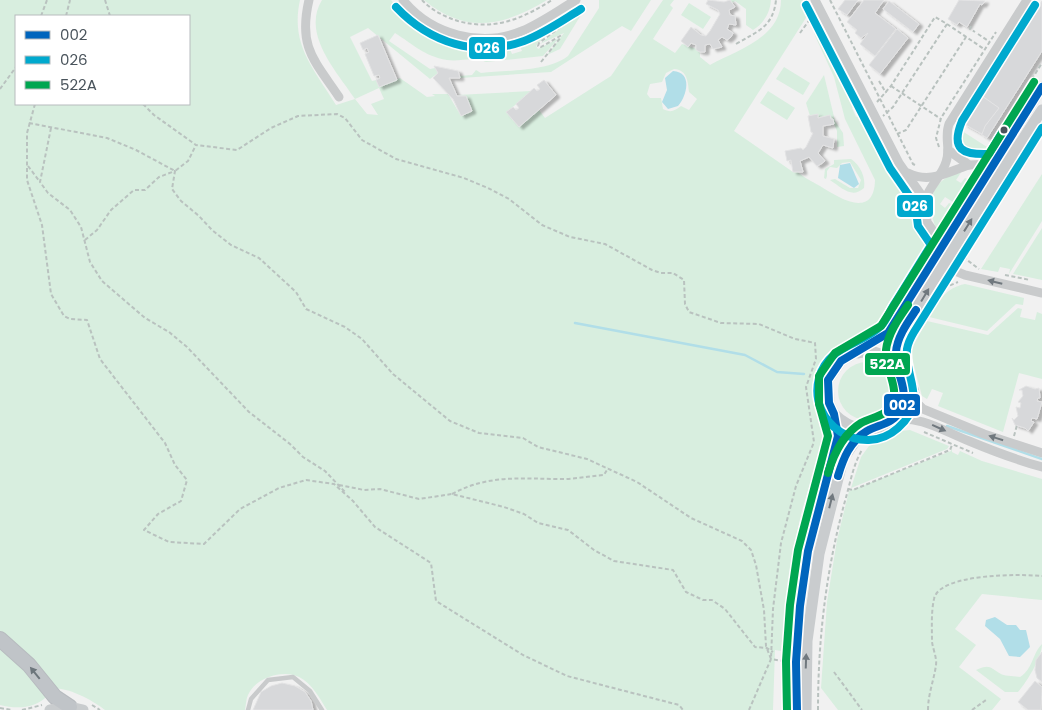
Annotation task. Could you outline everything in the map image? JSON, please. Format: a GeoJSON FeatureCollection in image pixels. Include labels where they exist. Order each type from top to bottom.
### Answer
{"type":"FeatureCollection","features":[{"type":"Feature","properties":{"kind":"highway"},"geometry":{"type":"LineString","coordinates":[[0,639],[29,665],[55,697],[76,708]]}},
{"type":"Feature","properties":{"kind":"main road"},"geometry":{"type":"LineString","coordinates":[[797,710],[796,662],[800,606],[808,551],[838,436],[827,392],[828,380],[841,361],[888,333],[1042,87]]}},
{"type":"Feature","properties":{"kind":"main road"},"geometry":{"type":"LineString","coordinates":[[834,414],[843,423],[855,429],[868,430],[881,428],[901,410],[905,391],[896,354],[900,338],[942,266],[1042,110]]}},
{"type":"Feature","properties":{"kind":"main road"},"geometry":{"type":"LineString","coordinates":[[851,355],[873,352],[884,356],[900,371]]}},
{"type":"Feature","properties":{"kind":"main road"},"geometry":{"type":"LineString","coordinates":[[806,710],[807,641],[811,601],[819,554],[843,459],[856,440],[868,430]]}},
{"type":"Feature","properties":{"kind":"main road"},"geometry":{"type":"LineString","coordinates":[[49,706],[76,708]]}},
{"type":"Feature","properties":{"kind":"street"},"geometry":{"type":"LineString","coordinates":[[309,0],[304,21],[308,49],[339,97]]}},
{"type":"Feature","properties":{"kind":"street"},"geometry":{"type":"LineString","coordinates":[[403,0],[432,24],[461,36],[479,38],[506,36],[523,31],[574,1]]}},
{"type":"Feature","properties":{"kind":"street"},"geometry":{"type":"LineString","coordinates":[[943,245],[927,222],[925,200],[929,186],[938,177],[947,161],[944,149],[950,124],[993,48],[1027,0]]}},
{"type":"Feature","properties":{"kind":"street"},"geometry":{"type":"LineString","coordinates":[[817,4],[904,172],[925,200]]}},
{"type":"Feature","properties":{"kind":"street"},"geometry":{"type":"LineString","coordinates":[[944,149],[969,165]]}},
{"type":"Feature","properties":{"kind":"street"},"geometry":{"type":"LineString","coordinates":[[904,172],[918,178],[938,177],[969,165],[995,164]]}},
{"type":"Feature","properties":{"kind":"street"},"geometry":{"type":"LineString","coordinates":[[942,266],[959,274],[1042,293]]}},
{"type":"Feature","properties":{"kind":"street"},"geometry":{"type":"LineString","coordinates":[[905,391],[923,409],[984,434],[1042,453]]}},
{"type":"Feature","properties":{"kind":"street"},"geometry":{"type":"LineString","coordinates":[[892,420],[904,418],[924,421],[954,440],[1042,467]]}},
{"type":"Feature","properties":{"kind":"lane"},"geometry":{"type":"LineString","coordinates":[[248,710],[251,699],[268,680],[292,677],[310,691],[322,710]]}},
{"type":"Feature","properties":{"kind":"path"},"geometry":{"type":"LineString","coordinates":[[41,15],[47,0]]}},
{"type":"Feature","properties":{"kind":"path"},"geometry":{"type":"LineString","coordinates":[[66,15],[70,0]]}},
{"type":"Feature","properties":{"kind":"path"},"geometry":{"type":"LineString","coordinates":[[105,0],[110,15]]}},
{"type":"Feature","properties":{"kind":"path"},"geometry":{"type":"LineString","coordinates":[[422,0],[448,18],[472,25],[495,25],[523,17],[552,0]]}},
{"type":"Feature","properties":{"kind":"path"},"geometry":{"type":"LineString","coordinates":[[736,44],[765,28],[774,14],[776,0]]}},
{"type":"Feature","properties":{"kind":"path"},"geometry":{"type":"LineString","coordinates":[[830,0],[913,164],[921,169]]}},
{"type":"Feature","properties":{"kind":"path"},"geometry":{"type":"LineString","coordinates":[[541,62],[561,37],[541,47],[538,46],[539,43],[579,13],[574,1]]}},
{"type":"Feature","properties":{"kind":"path"},"geometry":{"type":"LineString","coordinates":[[800,33],[817,4]]}},
{"type":"Feature","properties":{"kind":"path"},"geometry":{"type":"LineString","coordinates":[[870,107],[886,93],[935,17],[984,49],[993,48]]}},
{"type":"Feature","properties":{"kind":"path"},"geometry":{"type":"LineString","coordinates":[[876,120],[888,114],[946,24]]}},
{"type":"Feature","properties":{"kind":"path"},"geometry":{"type":"LineString","coordinates":[[993,48],[1000,25]]}},
{"type":"Feature","properties":{"kind":"path"},"geometry":{"type":"LineString","coordinates":[[970,26],[993,48]]}},
{"type":"Feature","properties":{"kind":"path"},"geometry":{"type":"LineString","coordinates":[[886,139],[906,130],[966,37]]}},
{"type":"Feature","properties":{"kind":"path"},"geometry":{"type":"LineString","coordinates":[[984,49],[993,48]]}},
{"type":"Feature","properties":{"kind":"path"},"geometry":{"type":"LineString","coordinates":[[944,149],[936,138],[941,118],[984,49]]}},
{"type":"Feature","properties":{"kind":"path"},"geometry":{"type":"LineString","coordinates":[[0,89],[15,68]]}},
{"type":"Feature","properties":{"kind":"path"},"geometry":{"type":"LineString","coordinates":[[879,81],[886,93]]}},
{"type":"Feature","properties":{"kind":"path"},"geometry":{"type":"LineString","coordinates":[[891,86],[941,118]]}},
{"type":"Feature","properties":{"kind":"path"},"geometry":{"type":"LineString","coordinates":[[35,105],[29,123],[27,180],[42,225],[51,294],[64,316],[70,319],[87,320],[100,359],[165,443],[176,465],[187,480],[181,501],[158,514],[144,530],[169,542],[204,544],[240,509],[280,488],[306,480],[364,490],[380,488],[419,499],[452,494],[476,482],[495,479],[563,479],[604,474],[608,468]]}},
{"type":"Feature","properties":{"kind":"path"},"geometry":{"type":"LineString","coordinates":[[144,105],[154,115],[196,145],[237,150],[271,128],[298,116],[337,114],[345,118],[362,140],[396,159],[464,178],[488,188],[509,199],[542,224],[570,237],[605,244],[661,273],[673,274],[684,280],[685,304],[689,312],[721,322],[759,324],[796,339],[815,343],[816,359],[806,387],[814,442],[796,486],[781,543],[773,609],[773,652],[749,710]]}},
{"type":"Feature","properties":{"kind":"path"},"geometry":{"type":"LineString","coordinates":[[29,123],[107,138],[136,150],[175,171]]}},
{"type":"Feature","properties":{"kind":"path"},"geometry":{"type":"LineString","coordinates":[[40,182],[51,128]]}},
{"type":"Feature","properties":{"kind":"path"},"geometry":{"type":"LineString","coordinates":[[85,240],[97,230],[111,210],[134,190],[145,190],[159,178],[175,171],[188,161],[196,145]]}},
{"type":"Feature","properties":{"kind":"path"},"geometry":{"type":"LineString","coordinates":[[28,166],[48,193],[70,210],[81,227],[90,262],[102,281],[146,318],[169,332],[187,347],[249,412],[290,444],[303,457],[326,471],[375,527],[431,563],[436,601],[523,655],[568,676],[679,705],[683,710]]}},
{"type":"Feature","properties":{"kind":"path"},"geometry":{"type":"LineString","coordinates":[[175,171],[172,189],[181,202],[231,245],[260,258],[296,292],[306,309],[345,327],[362,339],[394,374],[450,421],[479,433],[523,438],[538,447],[587,459],[637,482],[691,518],[742,541],[751,550],[764,610],[767,648],[771,659]]}},
{"type":"Feature","properties":{"kind":"path"},"geometry":{"type":"LineString","coordinates":[[963,257],[982,271]]}},
{"type":"Feature","properties":{"kind":"path"},"geometry":{"type":"LineString","coordinates":[[1001,274],[1034,281]]}},
{"type":"Feature","properties":{"kind":"path"},"geometry":{"type":"LineString","coordinates":[[890,434],[899,429],[909,428]]}},
{"type":"Feature","properties":{"kind":"path"},"geometry":{"type":"LineString","coordinates":[[918,430],[954,440],[975,454]]}},
{"type":"Feature","properties":{"kind":"path"},"geometry":{"type":"LineString","coordinates":[[835,486],[853,490],[950,450],[954,440]]}},
{"type":"Feature","properties":{"kind":"path"},"geometry":{"type":"LineString","coordinates":[[818,710],[820,648],[825,592],[834,544],[848,489],[863,448]]}},
{"type":"Feature","properties":{"kind":"path"},"geometry":{"type":"LineString","coordinates":[[334,484],[353,501]]}},
{"type":"Feature","properties":{"kind":"path"},"geometry":{"type":"LineString","coordinates":[[452,494],[504,507],[524,514],[538,523],[568,530],[594,550],[614,562],[672,570],[686,592],[703,600],[712,600],[733,617],[756,647],[767,648],[773,652]]}},
{"type":"Feature","properties":{"kind":"path"},"geometry":{"type":"LineString","coordinates":[[928,710],[929,689],[936,663],[932,631],[934,598],[938,590],[952,584],[998,575],[1042,576]]}},
{"type":"Feature","properties":{"kind":"path"},"geometry":{"type":"LineString","coordinates":[[771,659],[796,662]]}},
{"type":"Feature","properties":{"kind":"path"},"geometry":{"type":"LineString","coordinates":[[834,672],[862,710]]}},
{"type":"Feature","properties":{"kind":"path"},"geometry":{"type":"LineString","coordinates":[[972,710],[986,700]]}},
{"type":"Feature","properties":{"kind":"path"},"geometry":{"type":"LineString","coordinates":[[22,710],[49,706]]}},
{"type":"Feature","properties":{"kind":"path"},"geometry":{"type":"LineString","coordinates":[[0,708],[12,710]]}},
{"type":"Feature","properties":{"kind":"green space"},"geometry":{"type":"Polygon","coordinates":[[[0,0],[300,0],[298,30],[301,44],[312,68],[336,105],[355,99],[331,65],[318,39],[317,13],[322,0],[391,0],[415,25],[429,34],[443,40],[474,47],[509,47],[512,54],[522,51],[519,44],[535,38],[573,14],[538,43],[536,46],[538,49],[559,38],[543,56],[486,62],[476,59],[447,60],[425,53],[395,33],[389,41],[430,69],[435,68],[438,73],[430,79],[368,28],[350,37],[372,81],[376,80],[379,87],[400,78],[427,97],[435,96],[432,94],[448,94],[461,116],[471,111],[466,96],[457,95],[531,91],[507,112],[539,110],[545,118],[611,76],[663,0],[674,0],[670,5],[673,8],[653,39],[675,53],[682,44],[700,50],[700,57],[710,65],[744,48],[766,33],[774,24],[779,13],[781,0],[803,0],[809,13],[734,131],[793,172],[797,171],[836,196],[845,200],[862,203],[869,200],[873,192],[875,180],[845,119],[834,77],[814,33],[817,29],[857,105],[852,108],[856,117],[860,115],[892,173],[912,194],[919,224],[927,243],[873,332],[866,337],[845,343],[835,349],[824,360],[816,375],[813,398],[825,429],[825,434],[801,514],[790,569],[781,651],[775,650],[773,710],[327,710],[308,683],[299,677],[285,674],[270,677],[257,684],[248,695],[245,710],[105,710],[88,699],[72,692],[58,688],[52,689],[0,632],[0,0]],[[674,69],[666,73],[662,82],[650,84],[647,94],[650,98],[661,98],[663,109],[668,111],[681,106],[689,110],[697,99],[689,92],[687,80],[682,71],[674,69]],[[379,88],[355,99],[367,114],[378,115],[371,104],[384,99],[379,88]]]}},
{"type":"Feature","properties":{"kind":"green space"},"geometry":{"type":"Polygon","coordinates":[[[424,0],[547,0],[516,16],[485,23],[455,18],[424,0]]]}},
{"type":"Feature","properties":{"kind":"green space"},"geometry":{"type":"Polygon","coordinates":[[[599,0],[651,0],[631,31],[622,26],[551,72],[460,78],[459,76],[472,75],[476,70],[481,73],[538,68],[560,61],[568,56],[599,8],[599,0]]]}},
{"type":"Feature","properties":{"kind":"green space"},"geometry":{"type":"Polygon","coordinates":[[[730,0],[771,0],[766,17],[753,30],[746,25],[746,9],[735,1],[732,3],[730,0]]]}},
{"type":"Feature","properties":{"kind":"green space"},"geometry":{"type":"Polygon","coordinates":[[[689,3],[711,17],[703,29],[681,15],[689,3]]]}},
{"type":"Feature","properties":{"kind":"green space"},"geometry":{"type":"Polygon","coordinates":[[[584,10],[560,49],[547,55],[564,33],[540,44],[584,10]]]}},
{"type":"Feature","properties":{"kind":"green space"},"geometry":{"type":"Polygon","coordinates":[[[784,67],[810,83],[803,95],[776,79],[784,67]]]}},
{"type":"Feature","properties":{"kind":"green space"},"geometry":{"type":"Polygon","coordinates":[[[824,75],[835,121],[843,133],[844,146],[837,147],[837,131],[830,115],[818,118],[817,114],[810,116],[806,103],[824,75]]]}},
{"type":"Feature","properties":{"kind":"green space"},"geometry":{"type":"Polygon","coordinates":[[[768,91],[795,108],[787,120],[760,103],[768,91]]]}},
{"type":"Feature","properties":{"kind":"green space"},"geometry":{"type":"Polygon","coordinates":[[[959,129],[987,147],[980,156],[966,155],[960,149],[955,136],[959,129]]]}},
{"type":"Feature","properties":{"kind":"green space"},"geometry":{"type":"Polygon","coordinates":[[[851,159],[860,168],[864,180],[864,188],[855,193],[843,189],[830,180],[835,179],[850,188],[858,188],[861,180],[850,162],[842,163],[837,168],[830,167],[827,171],[826,179],[824,178],[825,169],[834,164],[834,160],[851,159]]]}},
{"type":"Feature","properties":{"kind":"green space"},"geometry":{"type":"Polygon","coordinates":[[[962,171],[956,180],[961,183],[965,178],[967,179],[953,202],[945,197],[940,204],[945,208],[949,203],[951,204],[936,228],[931,209],[931,200],[934,192],[944,179],[962,171]]]}},
{"type":"Feature","properties":{"kind":"green space"},"geometry":{"type":"Polygon","coordinates":[[[1042,174],[1042,221],[1009,274],[1010,269],[1000,267],[998,272],[981,269],[1042,174]]]}},
{"type":"Feature","properties":{"kind":"green space"},"geometry":{"type":"Polygon","coordinates":[[[1042,228],[1042,280],[1013,274],[1042,228]]]}},
{"type":"Feature","properties":{"kind":"green space"},"geometry":{"type":"Polygon","coordinates":[[[965,284],[1024,298],[1023,305],[1016,304],[987,331],[929,317],[947,292],[965,284]]]}},
{"type":"Feature","properties":{"kind":"green space"},"geometry":{"type":"Polygon","coordinates":[[[1018,308],[1022,309],[1020,317],[1035,320],[1037,312],[1042,314],[1042,379],[1019,373],[1003,432],[938,406],[943,393],[932,389],[927,399],[922,396],[910,351],[927,321],[988,335],[1018,308]]]}},
{"type":"Feature","properties":{"kind":"green space"},"geometry":{"type":"Polygon","coordinates":[[[867,362],[883,367],[891,375],[896,391],[891,407],[883,415],[867,420],[851,415],[843,407],[838,391],[843,375],[851,367],[867,362]]]}},
{"type":"Feature","properties":{"kind":"green space"},"geometry":{"type":"Polygon","coordinates":[[[910,430],[949,446],[947,449],[851,488],[861,457],[869,446],[901,431],[910,430]]]}},
{"type":"Feature","properties":{"kind":"green space"},"geometry":{"type":"Polygon","coordinates":[[[952,447],[952,452],[958,455],[960,451],[982,461],[1042,479],[1042,600],[982,594],[955,629],[976,645],[959,667],[1001,699],[992,710],[838,710],[821,688],[827,602],[837,540],[849,491],[951,451],[952,447]]]}},
{"type":"Feature","properties":{"kind":"green space"},"geometry":{"type":"Polygon","coordinates":[[[0,644],[32,676],[39,688],[47,696],[31,706],[12,707],[0,705],[0,644]]]}},
{"type":"Feature","properties":{"kind":"green space"},"geometry":{"type":"Polygon","coordinates":[[[1042,644],[1040,656],[1026,682],[1018,692],[1005,692],[976,670],[989,667],[1002,675],[1020,677],[1028,670],[1042,644]]]}},
{"type":"Feature","properties":{"kind":"water"},"geometry":{"type":"Polygon","coordinates":[[[673,71],[683,75],[686,80],[686,91],[678,106],[668,109],[662,102],[667,90],[665,78],[673,71]]]}},
{"type":"Feature","properties":{"kind":"water"},"geometry":{"type":"Polygon","coordinates":[[[850,163],[859,184],[854,188],[838,178],[840,165],[850,163]]]}},
{"type":"Feature","properties":{"kind":"water"},"geometry":{"type":"Polygon","coordinates":[[[995,617],[1007,625],[1016,625],[1020,630],[1026,630],[1030,647],[1020,657],[1009,656],[1000,639],[985,626],[986,620],[995,617]]]}},
{"type":"Feature","properties":{"kind":"building"},"geometry":{"type":"Polygon","coordinates":[[[708,0],[724,2],[730,0],[735,7],[729,10],[730,15],[735,16],[736,25],[729,24],[727,29],[733,33],[731,37],[727,40],[722,37],[718,40],[722,47],[713,49],[710,44],[705,45],[705,52],[700,52],[696,50],[696,45],[691,43],[688,47],[681,41],[691,27],[701,35],[706,36],[710,31],[720,14],[718,10],[706,4],[708,0]]]}},
{"type":"Feature","properties":{"kind":"building"},"geometry":{"type":"Polygon","coordinates":[[[845,0],[858,0],[847,15],[838,9],[845,0]]]}},
{"type":"Feature","properties":{"kind":"building"},"geometry":{"type":"Polygon","coordinates":[[[864,0],[884,0],[875,13],[896,29],[875,56],[860,44],[868,33],[861,38],[855,33],[857,30],[847,22],[864,0]]]}},
{"type":"Feature","properties":{"kind":"building"},"geometry":{"type":"Polygon","coordinates":[[[959,0],[985,1],[982,5],[980,4],[967,27],[959,22],[957,25],[948,19],[959,0]]]}},
{"type":"Feature","properties":{"kind":"building"},"geometry":{"type":"Polygon","coordinates":[[[889,1],[919,24],[913,32],[883,9],[889,1]]]}},
{"type":"Feature","properties":{"kind":"building"},"geometry":{"type":"Polygon","coordinates":[[[1042,1],[1042,51],[987,138],[981,134],[999,108],[982,96],[1042,1]]]}},
{"type":"Feature","properties":{"kind":"building"},"geometry":{"type":"Polygon","coordinates":[[[897,29],[908,38],[880,74],[869,65],[897,29]]]}},
{"type":"Feature","properties":{"kind":"building"},"geometry":{"type":"Polygon","coordinates":[[[378,35],[397,80],[379,87],[376,80],[380,78],[379,75],[374,76],[365,54],[369,52],[367,48],[363,50],[360,43],[378,35]]]}},
{"type":"Feature","properties":{"kind":"building"},"geometry":{"type":"Polygon","coordinates":[[[434,66],[458,71],[460,78],[449,78],[457,96],[466,96],[472,111],[461,116],[453,99],[433,78],[438,73],[434,66]]]}},
{"type":"Feature","properties":{"kind":"building"},"geometry":{"type":"Polygon","coordinates":[[[544,80],[556,95],[519,127],[506,112],[513,107],[516,110],[519,108],[516,104],[534,88],[537,91],[540,89],[537,85],[544,80]]]}},
{"type":"Feature","properties":{"kind":"building"},"geometry":{"type":"Polygon","coordinates":[[[982,96],[999,108],[985,126],[982,134],[964,124],[982,96]]]}},
{"type":"Feature","properties":{"kind":"building"},"geometry":{"type":"Polygon","coordinates":[[[818,114],[818,118],[830,115],[831,119],[833,119],[834,124],[823,126],[823,136],[834,139],[833,148],[823,145],[818,153],[825,161],[817,166],[809,157],[800,161],[803,172],[793,172],[791,160],[787,161],[785,151],[801,148],[803,150],[806,147],[813,133],[811,132],[808,116],[818,114]]]}},
{"type":"Feature","properties":{"kind":"building"},"geometry":{"type":"Polygon","coordinates":[[[1026,386],[1035,389],[1039,388],[1040,398],[1037,401],[1042,402],[1037,419],[1032,418],[1031,421],[1034,422],[1028,431],[1015,425],[1012,418],[1014,420],[1018,416],[1016,407],[1020,408],[1021,403],[1018,402],[1023,396],[1022,390],[1019,390],[1026,386]]]}},
{"type":"Feature","properties":{"kind":"building"},"geometry":{"type":"Polygon","coordinates":[[[1042,652],[1042,682],[1037,678],[1035,670],[1036,660],[1042,652]]]}},
{"type":"Feature","properties":{"kind":"building"},"geometry":{"type":"Polygon","coordinates":[[[1035,681],[1042,687],[1041,710],[1028,710],[1018,702],[1035,681]]]}},
{"type":"Feature","properties":{"kind":"building"},"geometry":{"type":"Polygon","coordinates":[[[282,683],[295,686],[305,692],[311,701],[313,710],[253,710],[261,692],[271,686],[282,683]]]}},
{"type":"Feature","properties":{"kind":"waterway"},"geometry":{"type":"LineString","coordinates":[[575,323],[745,355],[777,372],[804,374]]}},
{"type":"Feature","properties":{"kind":"waterway"},"geometry":{"type":"LineString","coordinates":[[947,426],[1042,459]]}},
{"type":"Feature","properties":{"kind":"transit line","name":"026"},"geometry":{"type":"LineString","coordinates":[[806,5],[890,168],[915,204],[918,226],[931,245],[881,326],[873,333],[837,352],[823,367],[819,378],[817,394],[821,409],[829,422],[840,432],[854,438],[869,440],[884,437],[898,428],[907,418],[914,399],[907,360],[907,349],[911,338],[1042,128]]}},
{"type":"Feature","properties":{"kind":"transit line","name":"026"},"geometry":{"type":"LineString","coordinates":[[1003,131],[989,154],[966,152],[958,144],[962,121],[1035,5]]}},
{"type":"Feature","properties":{"kind":"transit line","name":"026"},"geometry":{"type":"LineString","coordinates":[[396,7],[424,30],[439,38],[455,44],[489,48],[506,46],[532,38],[581,9]]}},
{"type":"Feature","properties":{"kind":"transit line","name":"522A"},"geometry":{"type":"LineString","coordinates":[[787,710],[786,661],[790,605],[798,550],[828,436],[819,404],[819,376],[835,353],[881,326],[1034,82]]}},
{"type":"Feature","properties":{"kind":"transit line","name":"002"},"geometry":{"type":"LineString","coordinates":[[797,710],[796,662],[800,606],[808,551],[838,436],[834,414],[829,403],[828,380],[841,361],[888,333],[1042,87]]}},
{"type":"Feature","properties":{"kind":"transit line","name":"522A"},"geometry":{"type":"LineString","coordinates":[[828,473],[836,451],[844,438],[855,427],[882,415],[891,406],[894,392],[887,364],[887,344],[891,332],[908,305]]}},
{"type":"Feature","properties":{"kind":"transit line","name":"002"},"geometry":{"type":"LineString","coordinates":[[838,476],[845,457],[856,440],[867,431],[891,421],[901,409],[904,394],[897,366],[896,352],[903,330],[916,310]]}}]}
